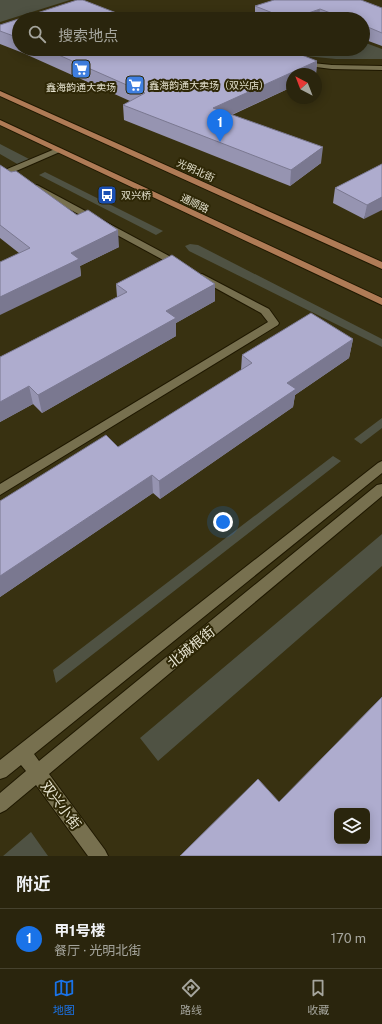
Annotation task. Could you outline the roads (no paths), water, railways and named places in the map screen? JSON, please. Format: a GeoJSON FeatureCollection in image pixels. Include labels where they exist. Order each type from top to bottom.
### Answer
{"type":"FeatureCollection","features":[{"type":"Feature","properties":{"kind":"main road","name":"光明北街"},"geometry":{"type":"LineString","coordinates":[[0,93],[382,266]]}},
{"type":"Feature","properties":{"kind":"main road","name":"通顺路"},"geometry":{"type":"LineString","coordinates":[[0,122],[58,151],[382,302]]}},
{"type":"Feature","properties":{"kind":"street"},"geometry":{"type":"LineString","coordinates":[[298,63],[332,67],[382,68]]}},
{"type":"Feature","properties":{"kind":"street"},"geometry":{"type":"LineString","coordinates":[[4,174],[58,151]]}},
{"type":"Feature","properties":{"kind":"street"},"geometry":{"type":"LineString","coordinates":[[0,490],[274,323],[265,311],[25,182],[4,174]]}},
{"type":"Feature","properties":{"kind":"street","name":"北城根街"},"geometry":{"type":"LineString","coordinates":[[0,771],[382,466]]}},
{"type":"Feature","properties":{"kind":"street","name":"北城根街"},"geometry":{"type":"LineString","coordinates":[[0,804],[382,489]]}},
{"type":"Feature","properties":{"kind":"street","name":"双兴小街"},"geometry":{"type":"LineString","coordinates":[[23,753],[99,856]]}},
{"type":"Feature","properties":{"kind":"place","name":"鑫海韵通大卖场"},"geometry":{"type":"Point","coordinates":[81,69]}},
{"type":"Feature","properties":{"kind":"place","name":"鑫海韵通大卖场（双兴店）"},"geometry":{"type":"Point","coordinates":[135,85]}},
{"type":"Feature","properties":{"kind":"place","name":"甲1号楼"},"geometry":{"type":"Point","coordinates":[220,142]}},
{"type":"Feature","properties":{"kind":"place","name":"双兴桥"},"geometry":{"type":"Point","coordinates":[107,195]}}]}
